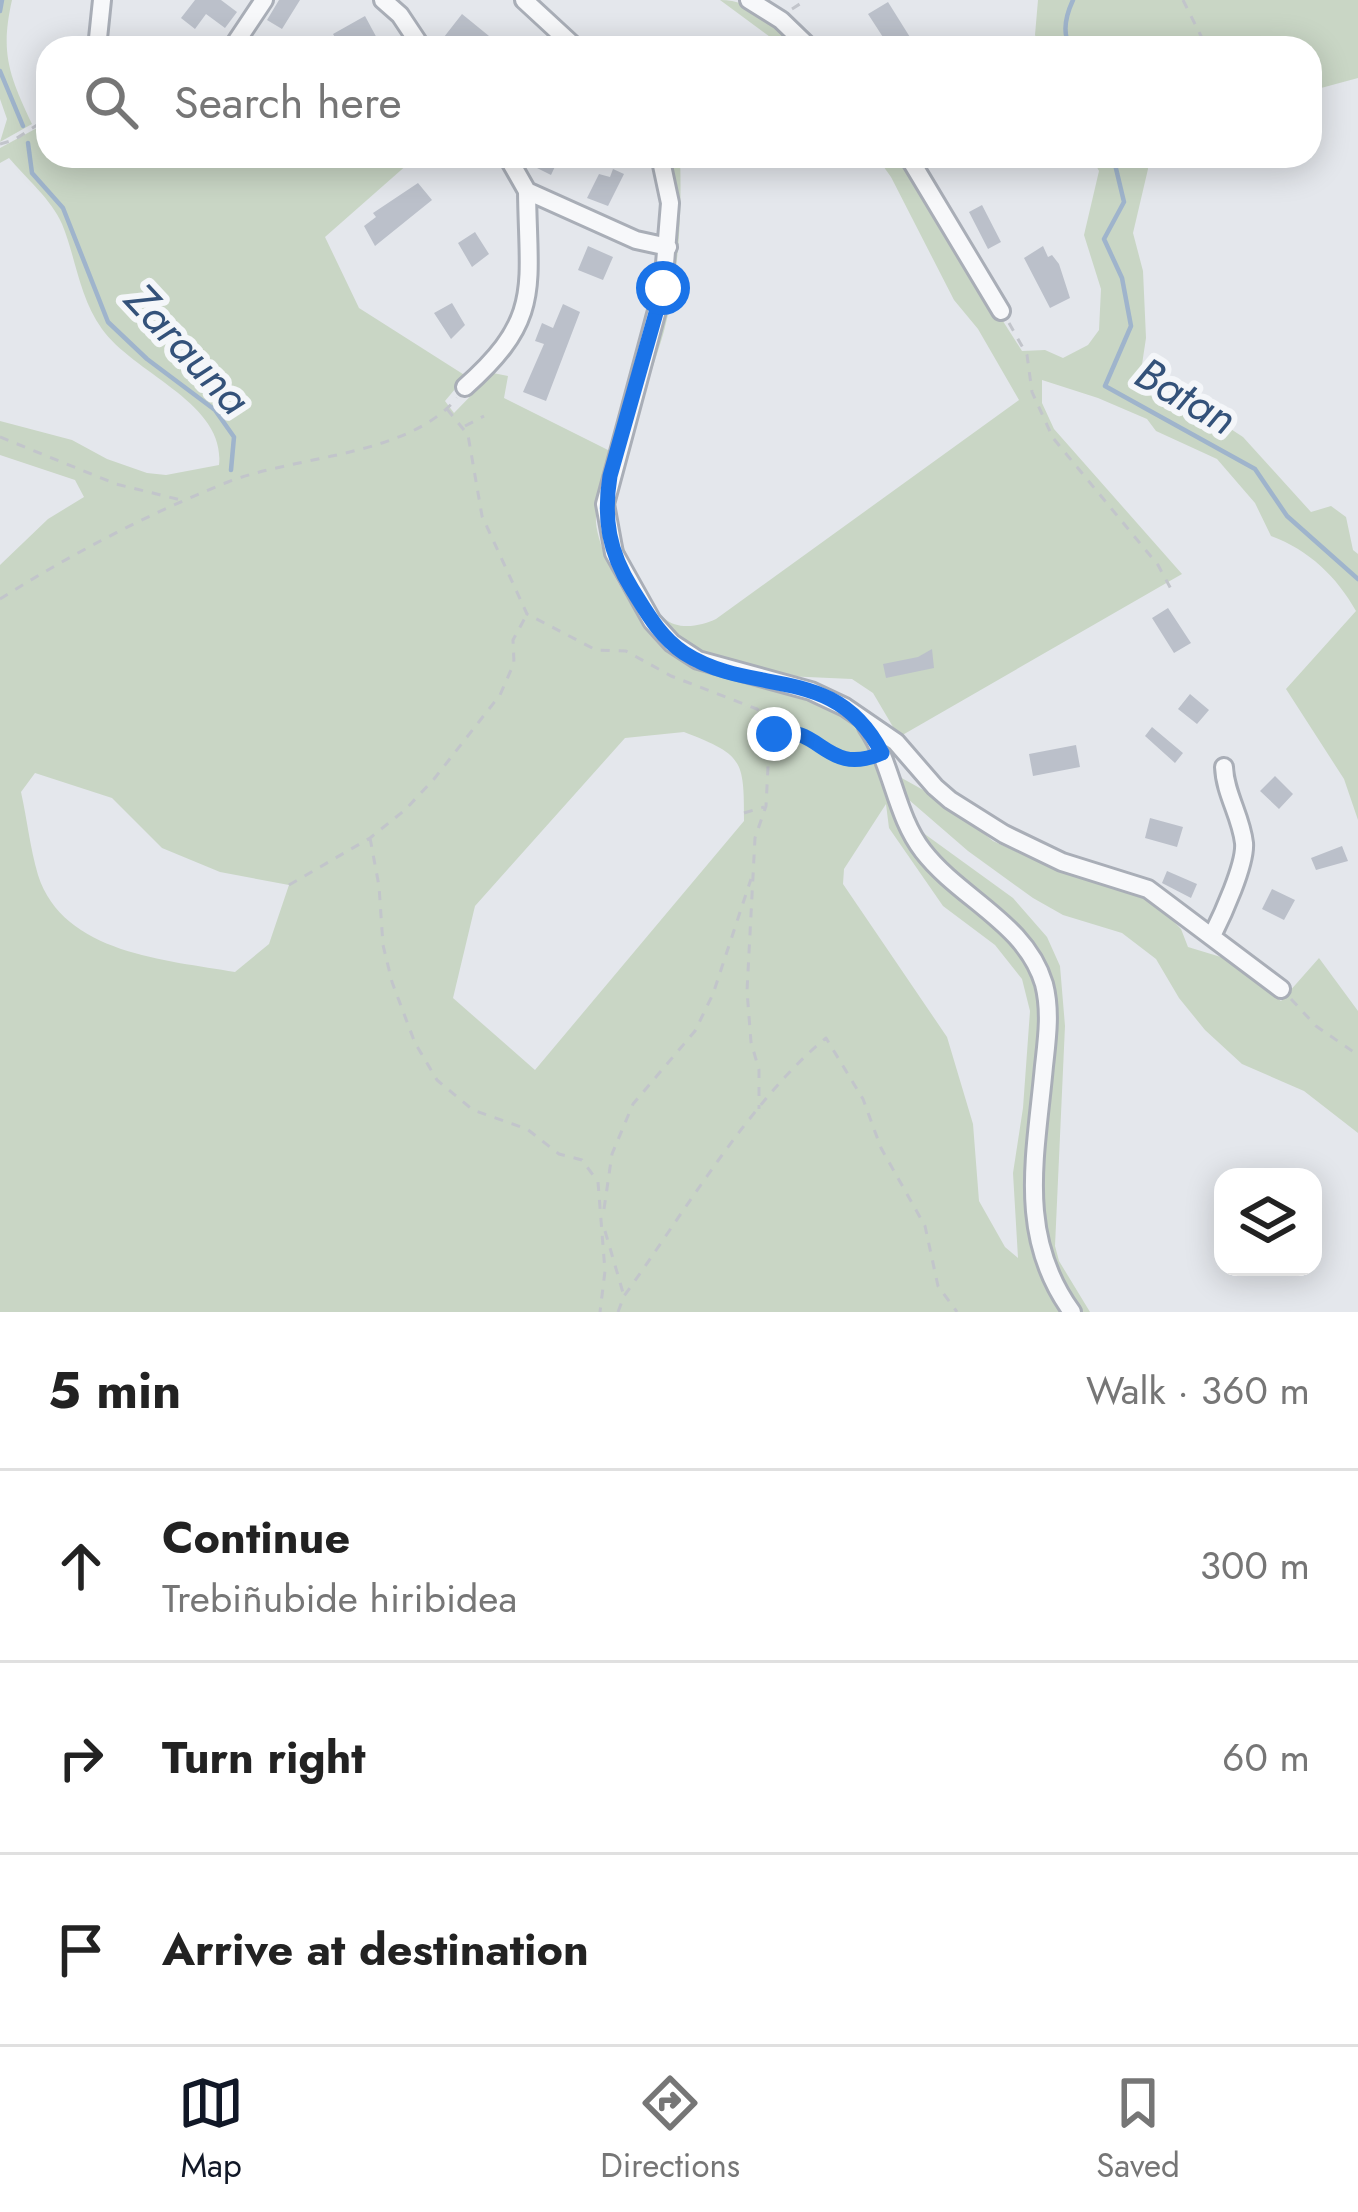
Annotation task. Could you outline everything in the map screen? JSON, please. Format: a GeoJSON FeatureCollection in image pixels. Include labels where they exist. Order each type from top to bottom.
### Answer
{"type":"FeatureCollection","features":[{"type":"Feature","properties":{"kind":"street"},"geometry":{"type":"LineString","coordinates":[[98,36],[102,0]]}},
{"type":"Feature","properties":{"kind":"street"},"geometry":{"type":"LineString","coordinates":[[240,36],[264,0]]}},
{"type":"Feature","properties":{"kind":"street"},"geometry":{"type":"LineString","coordinates":[[383,0],[414,36]]}},
{"type":"Feature","properties":{"kind":"street"},"geometry":{"type":"LineString","coordinates":[[524,0],[563,36]]}},
{"type":"Feature","properties":{"kind":"street"},"geometry":{"type":"LineString","coordinates":[[749,0],[798,36]]}},
{"type":"Feature","properties":{"kind":"street"},"geometry":{"type":"LineString","coordinates":[[466,387],[499,357],[528,300],[527,191],[514,168]]}},
{"type":"Feature","properties":{"kind":"street"},"geometry":{"type":"LineString","coordinates":[[663,168],[670,203],[668,248],[654,327],[610,476],[606,520],[614,554],[652,621],[686,653],[717,667],[811,691],[845,707],[896,742],[934,788],[986,823],[1062,862],[1148,889],[1281,988]]}},
{"type":"Feature","properties":{"kind":"street"},"geometry":{"type":"LineString","coordinates":[[915,168],[1001,310]]}},
{"type":"Feature","properties":{"kind":"street"},"geometry":{"type":"LineString","coordinates":[[527,191],[636,239],[668,248]]}},
{"type":"Feature","properties":{"kind":"street"},"geometry":{"type":"LineString","coordinates":[[863,721],[882,753],[909,830],[921,849],[1017,936],[1044,984],[1048,1024],[1035,1225],[1043,1263],[1072,1312]]}},
{"type":"Feature","properties":{"kind":"street"},"geometry":{"type":"LineString","coordinates":[[1212,936],[1245,846],[1225,786],[1224,767]]}},
{"type":"Feature","properties":{"kind":"path"},"geometry":{"type":"LineString","coordinates":[[1184,0],[1201,36]]}},
{"type":"Feature","properties":{"kind":"path"},"geometry":{"type":"LineString","coordinates":[[0,144],[36,126]]}},
{"type":"Feature","properties":{"kind":"path"},"geometry":{"type":"LineString","coordinates":[[1001,310],[1027,355],[1032,392],[1053,438],[1158,565],[1171,589]]}},
{"type":"Feature","properties":{"kind":"path"},"geometry":{"type":"LineString","coordinates":[[0,599],[148,515],[235,480],[416,431],[447,409],[473,453],[482,516],[527,614],[596,650],[626,651],[670,676],[757,709],[771,721],[774,734],[766,806],[755,838],[746,991],[759,1070],[759,1109]]}},
{"type":"Feature","properties":{"kind":"path"},"geometry":{"type":"LineString","coordinates":[[462,428],[484,416]]}},
{"type":"Feature","properties":{"kind":"path"},"geometry":{"type":"LineString","coordinates":[[0,437],[116,484],[183,501]]}},
{"type":"Feature","properties":{"kind":"path"},"geometry":{"type":"LineString","coordinates":[[289,885],[370,838],[434,779],[500,695],[514,663],[513,640],[527,614]]}},
{"type":"Feature","properties":{"kind":"path"},"geometry":{"type":"LineString","coordinates":[[774,734],[802,735],[836,758],[861,762],[882,753]]}},
{"type":"Feature","properties":{"kind":"path"},"geometry":{"type":"LineString","coordinates":[[744,813],[766,806]]}},
{"type":"Feature","properties":{"kind":"path"},"geometry":{"type":"LineString","coordinates":[[370,838],[392,982],[415,1043],[437,1080],[473,1110],[527,1129],[559,1154],[582,1160],[598,1182],[605,1270],[600,1312]]}},
{"type":"Feature","properties":{"kind":"path"},"geometry":{"type":"LineString","coordinates":[[624,1296],[603,1220],[612,1154],[633,1104],[695,1031],[713,994],[754,872]]}},
{"type":"Feature","properties":{"kind":"path"},"geometry":{"type":"LineString","coordinates":[[1281,988],[1316,1026],[1358,1054]]}},
{"type":"Feature","properties":{"kind":"path"},"geometry":{"type":"LineString","coordinates":[[618,1312],[624,1296],[759,1109],[804,1055],[826,1038],[863,1100],[881,1148],[925,1226],[938,1286],[956,1312]]}},
{"type":"Feature","properties":{"kind":"path"},"geometry":{"type":"LineString","coordinates":[[1351,1050],[1358,1046]]}},
{"type":"Feature","properties":{"kind":"green space"},"geometry":{"type":"Polygon","coordinates":[[[0,0],[12,0],[9,64],[32,124],[0,142],[7,119],[0,99],[0,0]]]}},
{"type":"Feature","properties":{"kind":"green space"},"geometry":{"type":"Polygon","coordinates":[[[720,0],[754,9],[788,36],[769,36],[720,0]]]}},
{"type":"Feature","properties":{"kind":"green space"},"geometry":{"type":"Polygon","coordinates":[[[1038,0],[1358,0],[1358,78],[1322,88],[1322,36],[1035,35],[1038,0]]]}},
{"type":"Feature","properties":{"kind":"green space"},"geometry":{"type":"Polygon","coordinates":[[[36,128],[36,168],[403,168],[325,237],[359,308],[466,376],[445,401],[454,413],[493,373],[508,376],[504,398],[610,451],[597,505],[599,540],[640,618],[682,660],[721,676],[807,697],[845,717],[865,739],[897,817],[995,920],[1023,961],[1040,1007],[1026,1163],[1027,1224],[1038,1269],[1063,1312],[0,1312],[0,565],[48,519],[84,497],[75,480],[0,455],[0,421],[72,440],[147,473],[166,475],[219,465],[217,443],[208,424],[102,329],[88,304],[58,215],[9,158],[0,163],[0,148],[36,128]],[[684,732],[625,738],[475,906],[453,998],[535,1070],[744,821],[743,784],[736,762],[718,747],[684,732]],[[35,773],[21,792],[38,875],[51,901],[70,922],[120,949],[235,972],[269,944],[289,885],[220,872],[162,848],[112,798],[35,773]],[[886,804],[844,869],[843,884],[947,1037],[973,1124],[979,1201],[1005,1247],[1018,1258],[1013,1173],[1030,1011],[1022,979],[995,945],[943,906],[889,828],[886,804]]]}},
{"type":"Feature","properties":{"kind":"green space"},"geometry":{"type":"Polygon","coordinates":[[[666,168],[680,168],[680,222],[664,331],[631,435],[660,322],[666,168]]]}},
{"type":"Feature","properties":{"kind":"green space"},"geometry":{"type":"Polygon","coordinates":[[[885,168],[906,168],[1022,351],[1045,350],[1063,358],[1088,345],[1099,330],[1101,289],[1084,235],[1097,168],[1148,168],[1133,233],[1143,271],[1146,338],[1141,371],[1173,401],[1211,416],[1243,437],[1311,512],[1331,506],[1346,517],[1358,554],[1358,820],[1344,779],[1286,689],[1356,611],[1321,566],[1271,536],[1255,503],[1217,459],[1156,431],[1147,419],[1098,398],[1042,380],[1042,403],[1054,429],[1182,574],[899,737],[873,693],[852,679],[785,676],[693,649],[671,636],[646,604],[617,547],[611,512],[620,476],[617,521],[647,597],[676,625],[716,619],[1019,400],[978,329],[954,300],[885,168]]]}},
{"type":"Feature","properties":{"kind":"green space"},"geometry":{"type":"Polygon","coordinates":[[[898,776],[945,802],[993,841],[1066,874],[1149,896],[1181,929],[1188,947],[1234,961],[1281,1001],[1319,958],[1358,1011],[1358,1133],[1304,1091],[1242,1064],[1205,1030],[1156,959],[1122,933],[1063,915],[1033,898],[968,851],[901,793],[898,776]]]}},
{"type":"Feature","properties":{"kind":"green space"},"geometry":{"type":"Polygon","coordinates":[[[915,827],[1013,898],[1047,937],[1060,966],[1065,1026],[1055,1246],[1090,1312],[1081,1312],[1067,1293],[1039,1228],[1054,1036],[1055,999],[1047,970],[1022,932],[940,862],[915,827]]]}},
{"type":"Feature","properties":{"kind":"building"},"geometry":{"type":"Polygon","coordinates":[[[195,0],[221,0],[237,12],[225,28],[206,14],[195,29],[181,18],[195,0]]]}},
{"type":"Feature","properties":{"kind":"building"},"geometry":{"type":"Polygon","coordinates":[[[279,0],[300,0],[282,29],[267,20],[279,0]]]}},
{"type":"Feature","properties":{"kind":"building"},"geometry":{"type":"Polygon","coordinates":[[[888,2],[909,36],[882,36],[868,14],[888,2]]]}},
{"type":"Feature","properties":{"kind":"building"},"geometry":{"type":"Polygon","coordinates":[[[462,14],[489,36],[445,36],[462,14]]]}},
{"type":"Feature","properties":{"kind":"building"},"geometry":{"type":"Polygon","coordinates":[[[365,16],[376,36],[334,36],[365,16]]]}},
{"type":"Feature","properties":{"kind":"building"},"geometry":{"type":"Polygon","coordinates":[[[613,169],[624,174],[608,206],[587,198],[599,174],[610,177],[613,169]]]}},
{"type":"Feature","properties":{"kind":"building"},"geometry":{"type":"Polygon","coordinates":[[[418,183],[432,200],[375,246],[364,226],[376,217],[373,213],[418,183]]]}},
{"type":"Feature","properties":{"kind":"building"},"geometry":{"type":"Polygon","coordinates":[[[982,205],[1001,242],[988,249],[969,212],[982,205]]]}},
{"type":"Feature","properties":{"kind":"building"},"geometry":{"type":"Polygon","coordinates":[[[475,232],[489,254],[472,267],[458,243],[475,232]]]}},
{"type":"Feature","properties":{"kind":"building"},"geometry":{"type":"Polygon","coordinates":[[[588,246],[613,257],[603,280],[578,270],[588,246]]]}},
{"type":"Feature","properties":{"kind":"building"},"geometry":{"type":"Polygon","coordinates":[[[1043,246],[1059,264],[1070,298],[1050,308],[1024,258],[1043,246]]]}},
{"type":"Feature","properties":{"kind":"building"},"geometry":{"type":"Polygon","coordinates":[[[452,303],[465,325],[451,339],[434,313],[452,303]]]}},
{"type":"Feature","properties":{"kind":"building"},"geometry":{"type":"Polygon","coordinates":[[[563,304],[580,312],[546,401],[523,392],[544,344],[535,341],[542,323],[553,328],[563,304]]]}},
{"type":"Feature","properties":{"kind":"building"},"geometry":{"type":"Polygon","coordinates":[[[1168,608],[1191,643],[1174,653],[1152,618],[1168,608]]]}},
{"type":"Feature","properties":{"kind":"building"},"geometry":{"type":"Polygon","coordinates":[[[932,649],[934,668],[886,678],[883,664],[932,649]]]}},
{"type":"Feature","properties":{"kind":"building"},"geometry":{"type":"Polygon","coordinates":[[[1190,694],[1209,710],[1197,724],[1178,709],[1190,694]]]}},
{"type":"Feature","properties":{"kind":"building"},"geometry":{"type":"Polygon","coordinates":[[[1152,727],[1183,753],[1175,763],[1145,736],[1152,727]]]}},
{"type":"Feature","properties":{"kind":"building"},"geometry":{"type":"Polygon","coordinates":[[[1076,745],[1080,767],[1033,776],[1029,754],[1076,745]]]}},
{"type":"Feature","properties":{"kind":"building"},"geometry":{"type":"Polygon","coordinates":[[[1275,776],[1293,794],[1279,809],[1260,791],[1275,776]]]}},
{"type":"Feature","properties":{"kind":"building"},"geometry":{"type":"Polygon","coordinates":[[[1150,818],[1183,827],[1177,847],[1145,838],[1150,818]]]}},
{"type":"Feature","properties":{"kind":"building"},"geometry":{"type":"Polygon","coordinates":[[[1342,846],[1348,861],[1316,870],[1311,858],[1342,846]]]}},
{"type":"Feature","properties":{"kind":"building"},"geometry":{"type":"Polygon","coordinates":[[[1167,871],[1197,884],[1191,898],[1162,883],[1167,871]]]}},
{"type":"Feature","properties":{"kind":"building"},"geometry":{"type":"Polygon","coordinates":[[[1272,889],[1295,900],[1284,920],[1262,909],[1272,889]]]}},
{"type":"Feature","properties":{"kind":"waterway","name":"Zarauna"},"geometry":{"type":"LineString","coordinates":[[0,11],[2,0]]}},
{"type":"Feature","properties":{"kind":"waterway","name":"Batan"},"geometry":{"type":"LineString","coordinates":[[1066,36],[1073,0]]}},
{"type":"Feature","properties":{"kind":"waterway","name":"Zarauna"},"geometry":{"type":"LineString","coordinates":[[0,71],[23,126]]}},
{"type":"Feature","properties":{"kind":"waterway","name":"Zarauna"},"geometry":{"type":"LineString","coordinates":[[28,143],[32,173],[63,208],[108,322],[147,359],[215,410],[234,437],[231,470]]}},
{"type":"Feature","properties":{"kind":"waterway","name":"Batan"},"geometry":{"type":"LineString","coordinates":[[1116,168],[1124,202],[1104,239],[1122,278],[1131,326],[1105,386],[1255,469],[1287,516],[1358,579]]}},
{"type":"Feature","properties":{"kind":"route"},"geometry":{"type":"LineString","coordinates":[[663,288],[610,476],[605,504],[608,536],[628,583],[672,643],[717,667],[827,697],[863,721],[882,753],[861,762],[836,758],[802,735],[774,734]]}}]}
